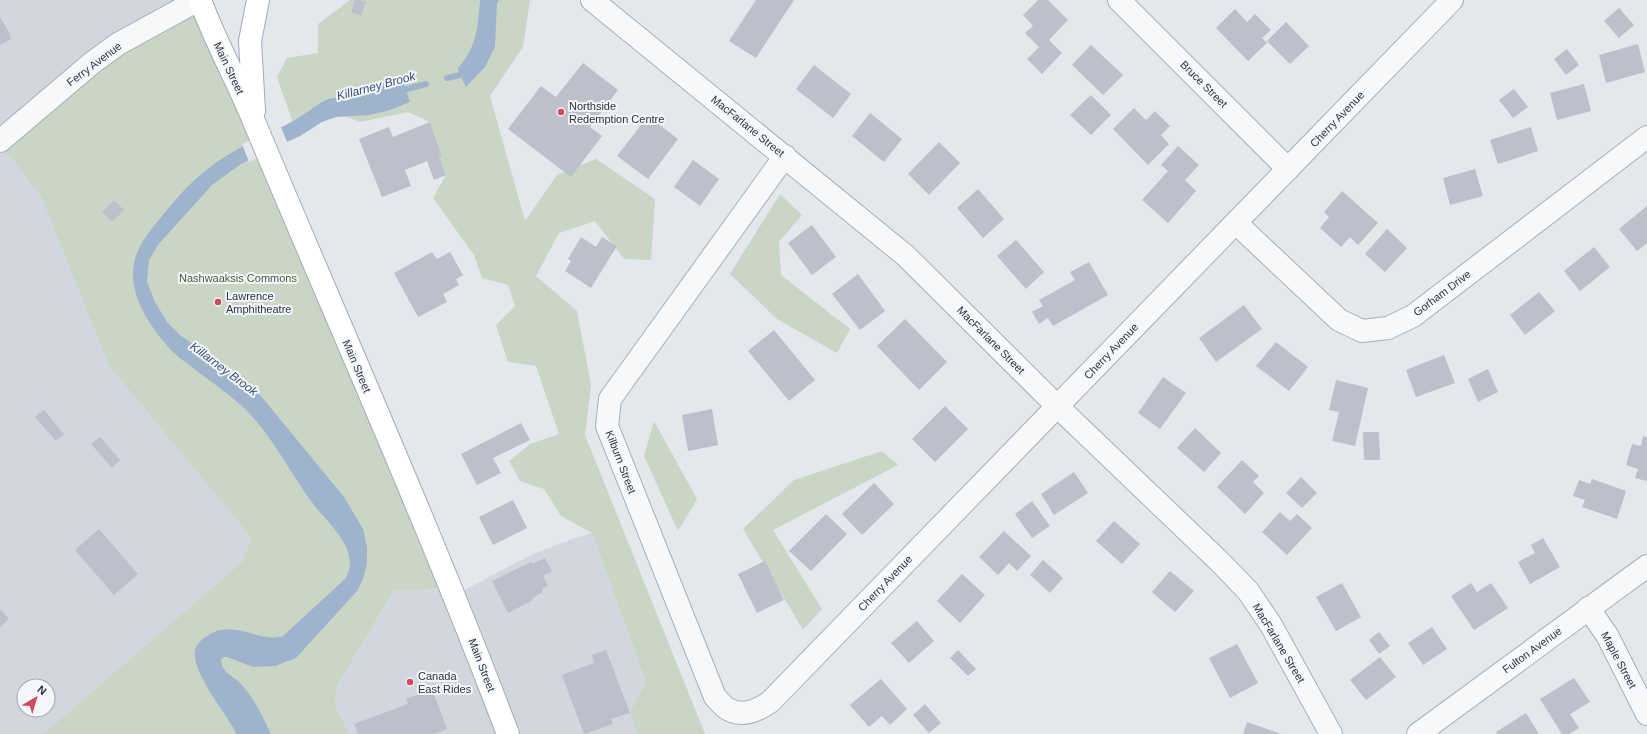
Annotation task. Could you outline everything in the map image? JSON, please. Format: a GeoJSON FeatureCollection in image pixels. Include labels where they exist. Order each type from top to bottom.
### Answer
{"type":"FeatureCollection","features":[{"type":"Feature","properties":{"kind":"main road","name":"Main Street"},"geometry":{"type":"LineString","coordinates":[[199,0],[255,123],[451,585],[508,734]]}},
{"type":"Feature","properties":{"kind":"main road"},"geometry":{"type":"LineString","coordinates":[[255,123],[250,41],[258,0]]}},
{"type":"Feature","properties":{"kind":"street","name":"Ferry Avenue"},"geometry":{"type":"LineString","coordinates":[[0,141],[92,63],[118,44],[199,0]]}},
{"type":"Feature","properties":{"kind":"street","name":"MacFarlane Street"},"geometry":{"type":"LineString","coordinates":[[592,0],[906,256],[1057,406],[1220,562],[1248,591],[1271,625],[1331,734]]}},
{"type":"Feature","properties":{"kind":"street","name":"Bruce Street"},"geometry":{"type":"LineString","coordinates":[[1119,0],[1288,168]]}},
{"type":"Feature","properties":{"kind":"street","name":"Cherry Avenue"},"geometry":{"type":"LineString","coordinates":[[770,702],[1452,0]]}},
{"type":"Feature","properties":{"kind":"street","name":"Gorham Drive"},"geometry":{"type":"LineString","coordinates":[[1236,222],[1339,320],[1362,331],[1388,328],[1413,316],[1647,137]]}},
{"type":"Feature","properties":{"kind":"street","name":"Kilburn Street"},"geometry":{"type":"LineString","coordinates":[[770,702],[757,711],[741,713],[726,708],[715,697],[607,426],[610,399],[785,156]]}},
{"type":"Feature","properties":{"kind":"street","name":"Fulton Avenue"},"geometry":{"type":"LineString","coordinates":[[1418,734],[1647,566]]}},
{"type":"Feature","properties":{"kind":"street","name":"Maple Street"},"geometry":{"type":"LineString","coordinates":[[1588,608],[1607,635],[1647,714]]}},
{"type":"Feature","properties":{"kind":"shaded area"},"geometry":{"type":"Polygon","coordinates":[[[0,0],[198,0],[0,141],[0,0]]]}},
{"type":"Feature","properties":{"kind":"shaded area"},"geometry":{"type":"Polygon","coordinates":[[[0,143],[41,197],[109,366],[251,537],[242,562],[43,734],[0,734],[0,143]]]}},
{"type":"Feature","properties":{"kind":"shaded area"},"geometry":{"type":"Polygon","coordinates":[[[592,533],[664,734],[349,734],[335,705],[337,686],[394,590],[421,591],[451,585],[455,595],[531,555],[592,533]]]}},
{"type":"Feature","properties":{"kind":"green space","name":"Nashwaaksis Commons"},"geometry":{"type":"Polygon","coordinates":[[[198,0],[451,585],[421,591],[394,590],[337,686],[335,705],[349,734],[43,734],[242,562],[251,537],[109,366],[41,197],[0,143],[198,0]]]}},
{"type":"Feature","properties":{"kind":"green space"},"geometry":{"type":"Polygon","coordinates":[[[350,0],[530,0],[523,47],[490,96],[525,221],[557,175],[596,159],[655,199],[651,260],[624,259],[595,221],[559,233],[536,276],[577,311],[591,385],[585,435],[705,734],[638,734],[630,713],[646,683],[592,533],[561,516],[544,489],[520,481],[509,461],[530,444],[559,434],[536,366],[508,362],[496,325],[515,306],[508,285],[482,278],[474,255],[433,198],[446,175],[439,157],[442,155],[430,122],[408,112],[360,122],[329,110],[295,129],[277,77],[287,58],[318,53],[318,24],[350,0]]]}},
{"type":"Feature","properties":{"kind":"green space"},"geometry":{"type":"Polygon","coordinates":[[[780,194],[802,215],[779,242],[781,275],[850,329],[837,353],[777,319],[730,274],[780,194]]]}},
{"type":"Feature","properties":{"kind":"green space"},"geometry":{"type":"Polygon","coordinates":[[[654,421],[697,499],[678,531],[644,456],[654,421]]]}},
{"type":"Feature","properties":{"kind":"green space"},"geometry":{"type":"Polygon","coordinates":[[[882,451],[898,465],[773,530],[822,609],[803,630],[743,529],[794,480],[882,451]]]}},
{"type":"Feature","properties":{"kind":"water"},"geometry":{"type":"Polygon","coordinates":[[[480,0],[499,0],[497,4],[495,47],[485,67],[466,87],[458,68],[473,44],[477,27],[480,0]]]}},
{"type":"Feature","properties":{"kind":"water"},"geometry":{"type":"Polygon","coordinates":[[[403,81],[410,102],[387,111],[369,115],[336,117],[322,122],[300,136],[241,164],[212,185],[158,245],[149,260],[147,281],[154,300],[167,322],[181,336],[215,358],[261,396],[344,497],[363,529],[367,547],[367,564],[363,579],[357,591],[296,658],[275,666],[253,667],[227,657],[223,657],[221,660],[223,667],[238,681],[253,699],[271,734],[236,734],[234,728],[205,684],[196,664],[196,647],[207,636],[221,630],[230,629],[266,637],[283,636],[346,578],[350,566],[349,556],[342,540],[306,494],[275,446],[258,423],[235,400],[175,354],[162,339],[146,317],[140,305],[135,292],[133,266],[140,247],[154,226],[187,188],[218,161],[243,146],[295,120],[326,100],[355,96],[374,85],[381,83],[403,81]]]}},
{"type":"Feature","properties":{"kind":"pier"},"geometry":{"type":"Polygon","coordinates":[[[280,125],[288,144],[249,162],[242,144],[280,125]]]}},
{"type":"Feature","properties":{"kind":"building"},"geometry":{"type":"Polygon","coordinates":[[[355,0],[366,1],[361,16],[351,12],[355,0]]]}},
{"type":"Feature","properties":{"kind":"building"},"geometry":{"type":"Polygon","coordinates":[[[756,0],[794,0],[756,58],[729,41],[756,0]]]}},
{"type":"Feature","properties":{"kind":"building"},"geometry":{"type":"Polygon","coordinates":[[[1038,0],[1048,0],[1068,20],[1049,40],[1062,53],[1042,74],[1027,59],[1039,47],[1025,33],[1033,26],[1023,15],[1038,0]]]}},
{"type":"Feature","properties":{"kind":"building"},"geometry":{"type":"Polygon","coordinates":[[[1619,8],[1634,25],[1619,38],[1604,21],[1619,8]]]}},
{"type":"Feature","properties":{"kind":"building"},"geometry":{"type":"Polygon","coordinates":[[[1235,9],[1247,22],[1255,14],[1271,30],[1262,38],[1267,43],[1248,61],[1216,28],[1235,9]]]}},
{"type":"Feature","properties":{"kind":"building"},"geometry":{"type":"Polygon","coordinates":[[[0,17],[10,34],[11,39],[0,45],[0,17]]]}},
{"type":"Feature","properties":{"kind":"building"},"geometry":{"type":"Polygon","coordinates":[[[1286,22],[1309,46],[1290,64],[1267,41],[1286,22]]]}},
{"type":"Feature","properties":{"kind":"building"},"geometry":{"type":"Polygon","coordinates":[[[1638,44],[1645,72],[1606,83],[1599,55],[1638,44]]]}},
{"type":"Feature","properties":{"kind":"building"},"geometry":{"type":"Polygon","coordinates":[[[1091,45],[1123,75],[1103,95],[1072,65],[1091,45]]]}},
{"type":"Feature","properties":{"kind":"building"},"geometry":{"type":"Polygon","coordinates":[[[1567,49],[1579,65],[1566,75],[1554,59],[1567,49]]]}},
{"type":"Feature","properties":{"kind":"building","name":"Northside Redemption Centre"},"geometry":{"type":"Polygon","coordinates":[[[583,63],[618,90],[590,127],[602,136],[571,177],[508,129],[541,86],[556,97],[583,63]]]}},
{"type":"Feature","properties":{"kind":"building"},"geometry":{"type":"Polygon","coordinates":[[[814,65],[851,94],[833,118],[796,89],[814,65]]]}},
{"type":"Feature","properties":{"kind":"building"},"geometry":{"type":"Polygon","coordinates":[[[1584,84],[1591,111],[1557,120],[1550,93],[1584,84]]]}},
{"type":"Feature","properties":{"kind":"building"},"geometry":{"type":"Polygon","coordinates":[[[1514,89],[1528,107],[1513,118],[1499,100],[1514,89]]]}},
{"type":"Feature","properties":{"kind":"building"},"geometry":{"type":"Polygon","coordinates":[[[1091,95],[1111,115],[1091,135],[1070,115],[1091,95]]]}},
{"type":"Feature","properties":{"kind":"building"},"geometry":{"type":"Polygon","coordinates":[[[1134,108],[1146,120],[1155,111],[1170,126],[1161,135],[1169,144],[1148,165],[1113,129],[1134,108]]]}},
{"type":"Feature","properties":{"kind":"building"},"geometry":{"type":"Polygon","coordinates":[[[870,113],[902,139],[884,162],[852,136],[870,113]]]}},
{"type":"Feature","properties":{"kind":"building"},"geometry":{"type":"Polygon","coordinates":[[[648,116],[678,139],[648,179],[617,156],[648,116]]]}},
{"type":"Feature","properties":{"kind":"building"},"geometry":{"type":"Polygon","coordinates":[[[430,122],[442,156],[439,157],[446,175],[434,180],[427,161],[405,170],[411,186],[382,197],[359,139],[389,127],[393,137],[430,122]]]}},
{"type":"Feature","properties":{"kind":"building"},"geometry":{"type":"Polygon","coordinates":[[[1531,127],[1538,151],[1498,164],[1490,140],[1531,127]]]}},
{"type":"Feature","properties":{"kind":"building"},"geometry":{"type":"Polygon","coordinates":[[[939,142],[960,163],[929,195],[908,174],[939,142]]]}},
{"type":"Feature","properties":{"kind":"building"},"geometry":{"type":"Polygon","coordinates":[[[1178,146],[1199,165],[1185,180],[1196,191],[1168,223],[1142,200],[1168,171],[1161,165],[1178,146]]]}},
{"type":"Feature","properties":{"kind":"building"},"geometry":{"type":"Polygon","coordinates":[[[693,160],[719,179],[700,206],[674,187],[693,160]]]}},
{"type":"Feature","properties":{"kind":"building"},"geometry":{"type":"Polygon","coordinates":[[[1475,169],[1483,196],[1450,205],[1443,178],[1475,169]]]}},
{"type":"Feature","properties":{"kind":"building"},"geometry":{"type":"Polygon","coordinates":[[[978,189],[1004,219],[983,238],[957,208],[978,189]]]}},
{"type":"Feature","properties":{"kind":"building"},"geometry":{"type":"Polygon","coordinates":[[[1342,191],[1378,223],[1358,245],[1350,237],[1341,247],[1320,228],[1329,217],[1324,212],[1342,191]]]}},
{"type":"Feature","properties":{"kind":"building"},"geometry":{"type":"Polygon","coordinates":[[[114,200],[124,210],[112,222],[102,212],[114,200]]]}},
{"type":"Feature","properties":{"kind":"building"},"geometry":{"type":"Polygon","coordinates":[[[1647,206],[1647,243],[1637,251],[1619,229],[1647,206]]]}},
{"type":"Feature","properties":{"kind":"building"},"geometry":{"type":"Polygon","coordinates":[[[812,225],[836,257],[812,275],[788,243],[812,225]]]}},
{"type":"Feature","properties":{"kind":"building"},"geometry":{"type":"Polygon","coordinates":[[[1387,229],[1407,248],[1385,272],[1365,254],[1387,229]]]}},
{"type":"Feature","properties":{"kind":"building"},"geometry":{"type":"Polygon","coordinates":[[[581,237],[596,247],[602,237],[617,246],[591,288],[565,271],[571,261],[568,259],[581,237]]]}},
{"type":"Feature","properties":{"kind":"building"},"geometry":{"type":"Polygon","coordinates":[[[1016,240],[1044,272],[1026,289],[997,256],[1016,240]]]}},
{"type":"Feature","properties":{"kind":"building"},"geometry":{"type":"Polygon","coordinates":[[[1594,247],[1610,267],[1580,291],[1564,271],[1594,247]]]}},
{"type":"Feature","properties":{"kind":"building"},"geometry":{"type":"Polygon","coordinates":[[[432,252],[437,259],[450,252],[463,275],[456,279],[459,285],[443,294],[447,302],[418,317],[394,273],[432,252]]]}},
{"type":"Feature","properties":{"kind":"building"},"geometry":{"type":"Polygon","coordinates":[[[1089,262],[1108,295],[1053,326],[1048,318],[1039,324],[1032,312],[1043,306],[1039,300],[1075,280],[1070,272],[1089,262]]]}},
{"type":"Feature","properties":{"kind":"building"},"geometry":{"type":"Polygon","coordinates":[[[858,274],[885,311],[860,330],[832,294],[858,274]]]}},
{"type":"Feature","properties":{"kind":"building"},"geometry":{"type":"Polygon","coordinates":[[[1539,292],[1555,311],[1525,335],[1510,315],[1539,292]]]}},
{"type":"Feature","properties":{"kind":"building"},"geometry":{"type":"Polygon","coordinates":[[[1244,305],[1262,329],[1216,362],[1199,338],[1244,305]]]}},
{"type":"Feature","properties":{"kind":"building"},"geometry":{"type":"Polygon","coordinates":[[[905,319],[947,362],[919,390],[877,346],[905,319]]]}},
{"type":"Feature","properties":{"kind":"building"},"geometry":{"type":"Polygon","coordinates":[[[774,330],[815,380],[789,401],[748,351],[774,330]]]}},
{"type":"Feature","properties":{"kind":"building"},"geometry":{"type":"Polygon","coordinates":[[[1276,342],[1308,367],[1289,391],[1256,366],[1276,342]]]}},
{"type":"Feature","properties":{"kind":"building"},"geometry":{"type":"Polygon","coordinates":[[[1444,355],[1455,383],[1416,397],[1406,370],[1444,355]]]}},
{"type":"Feature","properties":{"kind":"building"},"geometry":{"type":"Polygon","coordinates":[[[1488,369],[1498,392],[1478,402],[1468,379],[1488,369]]]}},
{"type":"Feature","properties":{"kind":"building"},"geometry":{"type":"Polygon","coordinates":[[[1163,377],[1186,393],[1160,429],[1138,413],[1163,377]]]}},
{"type":"Feature","properties":{"kind":"building"},"geometry":{"type":"Polygon","coordinates":[[[1336,380],[1368,388],[1355,446],[1332,441],[1339,412],[1329,410],[1336,380]]]}},
{"type":"Feature","properties":{"kind":"building"},"geometry":{"type":"Polygon","coordinates":[[[945,406],[968,429],[935,462],[912,439],[945,406]]]}},
{"type":"Feature","properties":{"kind":"building"},"geometry":{"type":"Polygon","coordinates":[[[712,409],[718,445],[688,451],[682,415],[712,409]]]}},
{"type":"Feature","properties":{"kind":"building"},"geometry":{"type":"Polygon","coordinates":[[[44,410],[64,434],[56,441],[35,417],[44,410]]]}},
{"type":"Feature","properties":{"kind":"building"},"geometry":{"type":"Polygon","coordinates":[[[521,423],[530,440],[493,458],[501,473],[477,485],[461,454],[521,423]]]}},
{"type":"Feature","properties":{"kind":"building"},"geometry":{"type":"Polygon","coordinates":[[[1195,428],[1221,453],[1204,472],[1177,448],[1195,428]]]}},
{"type":"Feature","properties":{"kind":"building"},"geometry":{"type":"Polygon","coordinates":[[[1363,432],[1379,432],[1380,460],[1364,460],[1363,432]]]}},
{"type":"Feature","properties":{"kind":"building"},"geometry":{"type":"Polygon","coordinates":[[[1643,436],[1647,437],[1647,481],[1635,478],[1638,469],[1626,465],[1632,444],[1641,446],[1643,436]]]}},
{"type":"Feature","properties":{"kind":"building"},"geometry":{"type":"Polygon","coordinates":[[[100,437],[120,460],[112,468],[91,444],[100,437]]]}},
{"type":"Feature","properties":{"kind":"building"},"geometry":{"type":"Polygon","coordinates":[[[1242,460],[1259,476],[1253,482],[1264,493],[1245,514],[1217,487],[1242,460]]]}},
{"type":"Feature","properties":{"kind":"building"},"geometry":{"type":"Polygon","coordinates":[[[1074,472],[1088,493],[1054,515],[1041,494],[1074,472]]]}},
{"type":"Feature","properties":{"kind":"building"},"geometry":{"type":"Polygon","coordinates":[[[1301,477],[1317,493],[1302,508],[1286,493],[1301,477]]]}},
{"type":"Feature","properties":{"kind":"building"},"geometry":{"type":"Polygon","coordinates":[[[1592,479],[1626,491],[1617,519],[1582,507],[1585,500],[1573,496],[1579,480],[1590,484],[1592,479]]]}},
{"type":"Feature","properties":{"kind":"building"},"geometry":{"type":"Polygon","coordinates":[[[874,483],[894,504],[862,535],[842,514],[874,483]]]}},
{"type":"Feature","properties":{"kind":"building"},"geometry":{"type":"Polygon","coordinates":[[[513,500],[527,528],[493,545],[479,517],[513,500]]]}},
{"type":"Feature","properties":{"kind":"building"},"geometry":{"type":"Polygon","coordinates":[[[1032,501],[1050,526],[1032,538],[1015,514],[1032,501]]]}},
{"type":"Feature","properties":{"kind":"building"},"geometry":{"type":"Polygon","coordinates":[[[1280,512],[1290,521],[1297,514],[1312,528],[1287,555],[1262,532],[1280,512]]]}},
{"type":"Feature","properties":{"kind":"building"},"geometry":{"type":"Polygon","coordinates":[[[826,514],[847,534],[811,571],[789,551],[826,514]]]}},
{"type":"Feature","properties":{"kind":"building"},"geometry":{"type":"Polygon","coordinates":[[[1114,521],[1140,544],[1122,564],[1096,541],[1114,521]]]}},
{"type":"Feature","properties":{"kind":"building"},"geometry":{"type":"Polygon","coordinates":[[[99,529],[138,574],[114,595],[75,550],[99,529]]]}},
{"type":"Feature","properties":{"kind":"building"},"geometry":{"type":"Polygon","coordinates":[[[1004,531],[1031,556],[1017,571],[1009,563],[998,575],[979,557],[1004,531]]]}},
{"type":"Feature","properties":{"kind":"building"},"geometry":{"type":"Polygon","coordinates":[[[1543,538],[1560,567],[1530,584],[1518,562],[1535,553],[1531,545],[1543,538]]]}},
{"type":"Feature","properties":{"kind":"building"},"geometry":{"type":"Polygon","coordinates":[[[545,558],[552,571],[543,576],[548,586],[542,589],[543,592],[532,598],[533,600],[508,613],[492,581],[531,562],[532,564],[545,558]]]}},
{"type":"Feature","properties":{"kind":"building"},"geometry":{"type":"Polygon","coordinates":[[[1043,560],[1063,578],[1050,593],[1030,575],[1043,560]]]}},
{"type":"Feature","properties":{"kind":"building"},"geometry":{"type":"Polygon","coordinates":[[[765,561],[784,600],[757,613],[738,574],[765,561]]]}},
{"type":"Feature","properties":{"kind":"building"},"geometry":{"type":"Polygon","coordinates":[[[1170,571],[1194,591],[1175,612],[1152,592],[1170,571]]]}},
{"type":"Feature","properties":{"kind":"building"},"geometry":{"type":"Polygon","coordinates":[[[962,574],[985,595],[960,623],[937,601],[962,574]]]}},
{"type":"Feature","properties":{"kind":"building"},"geometry":{"type":"Polygon","coordinates":[[[1342,583],[1361,617],[1336,631],[1316,597],[1342,583]]]}},
{"type":"Feature","properties":{"kind":"building"},"geometry":{"type":"Polygon","coordinates":[[[1471,583],[1477,592],[1491,583],[1508,608],[1474,630],[1451,596],[1471,583]]]}},
{"type":"Feature","properties":{"kind":"building"},"geometry":{"type":"Polygon","coordinates":[[[0,609],[9,619],[0,627],[0,609]]]}},
{"type":"Feature","properties":{"kind":"building"},"geometry":{"type":"Polygon","coordinates":[[[917,621],[934,641],[909,663],[891,643],[917,621]]]}},
{"type":"Feature","properties":{"kind":"building"},"geometry":{"type":"Polygon","coordinates":[[[1432,627],[1447,649],[1423,665],[1408,643],[1432,627]]]}},
{"type":"Feature","properties":{"kind":"building"},"geometry":{"type":"Polygon","coordinates":[[[1379,632],[1390,646],[1379,654],[1369,640],[1379,632]]]}},
{"type":"Feature","properties":{"kind":"building"},"geometry":{"type":"Polygon","coordinates":[[[1237,644],[1258,683],[1230,698],[1209,658],[1237,644]]]}},
{"type":"Feature","properties":{"kind":"building"},"geometry":{"type":"Polygon","coordinates":[[[606,650],[630,713],[611,719],[613,724],[584,734],[562,675],[594,663],[592,655],[606,650]]]}},
{"type":"Feature","properties":{"kind":"building"},"geometry":{"type":"Polygon","coordinates":[[[958,650],[976,669],[968,676],[950,658],[958,650]]]}},
{"type":"Feature","properties":{"kind":"building"},"geometry":{"type":"Polygon","coordinates":[[[1380,657],[1396,677],[1366,700],[1350,680],[1380,657]]]}},
{"type":"Feature","properties":{"kind":"building"},"geometry":{"type":"Polygon","coordinates":[[[1574,678],[1590,702],[1570,714],[1579,728],[1569,734],[1562,734],[1540,699],[1574,678]]]}},
{"type":"Feature","properties":{"kind":"building"},"geometry":{"type":"Polygon","coordinates":[[[881,679],[907,709],[890,725],[882,716],[869,727],[850,705],[881,679]]]}},
{"type":"Feature","properties":{"kind":"building"},"geometry":{"type":"Polygon","coordinates":[[[432,689],[447,729],[435,734],[358,734],[354,724],[408,704],[406,699],[432,689]]]}},
{"type":"Feature","properties":{"kind":"building"},"geometry":{"type":"Polygon","coordinates":[[[925,704],[941,723],[929,733],[913,715],[925,704]]]}},
{"type":"Feature","properties":{"kind":"building"},"geometry":{"type":"Polygon","coordinates":[[[1526,713],[1539,734],[1497,734],[1496,732],[1526,713]]]}},
{"type":"Feature","properties":{"kind":"building"},"geometry":{"type":"Polygon","coordinates":[[[1247,722],[1281,734],[1243,734],[1247,722]]]}},
{"type":"Feature","properties":{"kind":"waterway","name":"Killarney Brook"},"geometry":{"type":"LineString","coordinates":[[447,78],[460,75],[464,70]]}},
{"type":"Feature","properties":{"kind":"waterway","name":"Killarney Brook"},"geometry":{"type":"LineString","coordinates":[[399,91],[426,84]]}},
{"type":"Feature","properties":{"kind":"place","name":"Northside Redemption Centre"},"geometry":{"type":"Point","coordinates":[561,112]}},
{"type":"Feature","properties":{"kind":"place","name":"Lawrence Amphitheatre"},"geometry":{"type":"Point","coordinates":[218,302]}},
{"type":"Feature","properties":{"kind":"place","name":"Canada East Rides"},"geometry":{"type":"Point","coordinates":[410,682]}}]}
